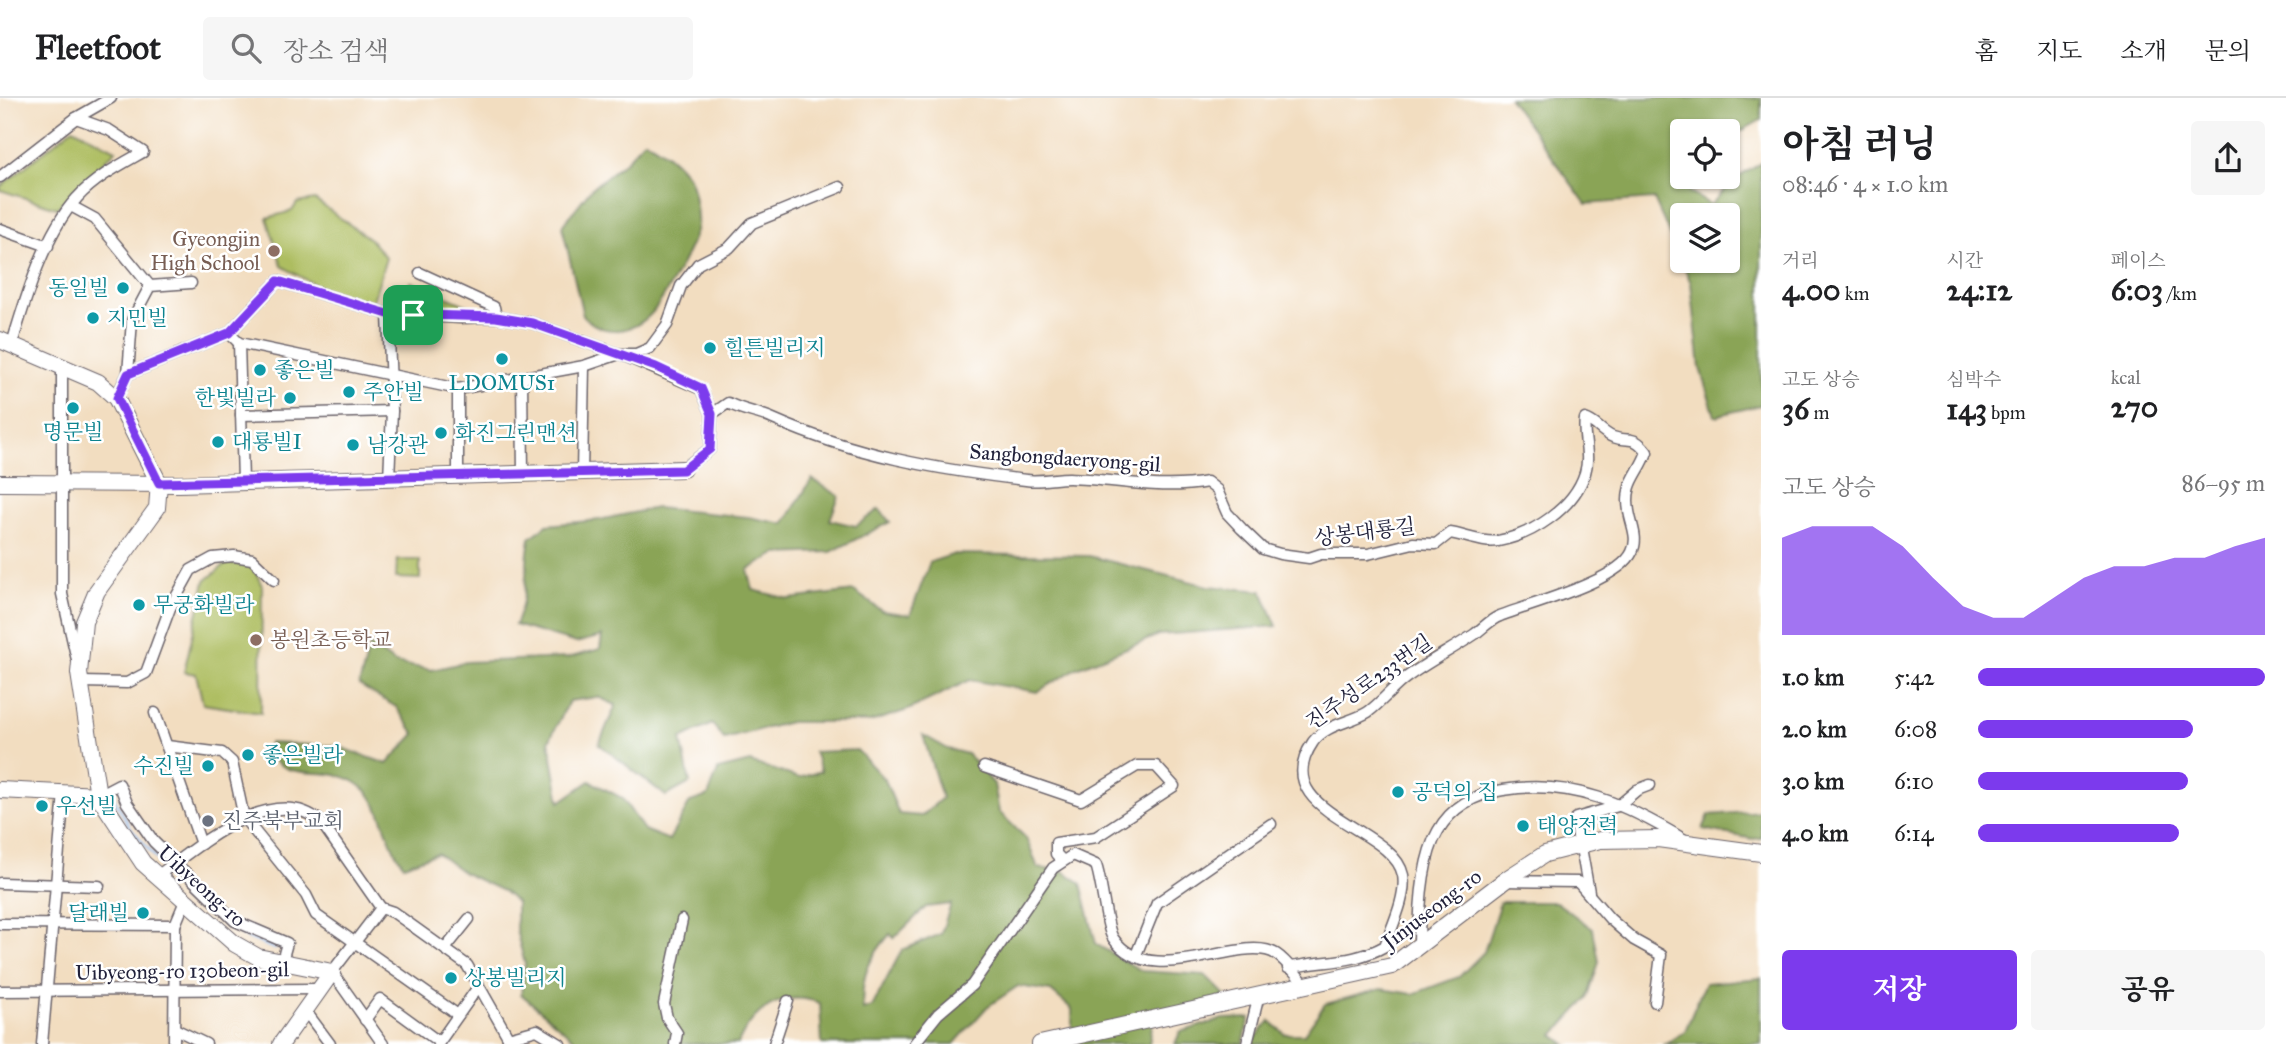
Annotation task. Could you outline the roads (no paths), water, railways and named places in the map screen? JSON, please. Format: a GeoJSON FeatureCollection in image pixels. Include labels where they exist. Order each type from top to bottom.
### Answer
{"type":"FeatureCollection","features":[{"type":"Feature","properties":{"kind":"street"},"geometry":{"type":"LineString","coordinates":[[0,177],[76,118],[111,98]]}},
{"type":"Feature","properties":{"kind":"street"},"geometry":{"type":"LineString","coordinates":[[76,118],[109,130],[143,152],[101,176],[71,206],[48,246],[6,342],[98,382],[117,398],[159,483]]}},
{"type":"Feature","properties":{"kind":"street"},"geometry":{"type":"LineString","coordinates":[[229,333],[239,343],[458,389],[584,366],[619,354],[636,354],[650,348],[667,325],[681,286],[698,264],[729,248],[752,223],[840,187]]}},
{"type":"Feature","properties":{"kind":"street"},"geometry":{"type":"LineString","coordinates":[[71,206],[95,219],[150,286]]}},
{"type":"Feature","properties":{"kind":"street"},"geometry":{"type":"LineString","coordinates":[[0,229],[48,246]]}},
{"type":"Feature","properties":{"kind":"street"},"geometry":{"type":"LineString","coordinates":[[420,273],[494,307],[496,317]]}},
{"type":"Feature","properties":{"kind":"street"},"geometry":{"type":"LineString","coordinates":[[0,483],[159,483],[683,470],[710,449],[712,414],[701,388],[656,367],[532,323],[496,317],[388,314],[278,281],[229,333],[128,374]]}},
{"type":"Feature","properties":{"kind":"street"},"geometry":{"type":"LineString","coordinates":[[150,286],[191,283]]}},
{"type":"Feature","properties":{"kind":"street"},"geometry":{"type":"LineString","coordinates":[[117,398],[128,374],[132,320],[150,286]]}},
{"type":"Feature","properties":{"kind":"street"},"geometry":{"type":"LineString","coordinates":[[388,314],[392,411],[389,478]]}},
{"type":"Feature","properties":{"kind":"street"},"geometry":{"type":"LineString","coordinates":[[239,343],[243,481]]}},
{"type":"Feature","properties":{"kind":"street"},"geometry":{"type":"LineString","coordinates":[[62,366],[62,594],[81,677],[127,683],[146,673],[170,608],[191,570],[203,562],[234,556],[252,559],[274,580]]}},
{"type":"Feature","properties":{"kind":"street"},"geometry":{"type":"LineString","coordinates":[[582,474],[584,366]]}},
{"type":"Feature","properties":{"kind":"street"},"geometry":{"type":"LineString","coordinates":[[522,377],[523,475]]}},
{"type":"Feature","properties":{"kind":"street"},"geometry":{"type":"LineString","coordinates":[[458,389],[458,477]]}},
{"type":"Feature","properties":{"kind":"street","name":"Sangbongdaeryong-gil"},"geometry":{"type":"LineString","coordinates":[[712,414],[728,403],[830,443],[899,461],[967,474],[1028,481],[1069,478],[1122,484],[1141,482],[1179,488],[1207,482],[1217,490],[1227,513],[1263,549],[1309,558],[1321,554],[1368,554],[1413,543],[1436,544],[1450,533],[1497,541],[1538,527],[1559,509],[1585,475],[1588,456],[1585,419],[1614,438],[1629,438],[1640,443],[1647,452],[1645,459]]}},
{"type":"Feature","properties":{"kind":"street"},"geometry":{"type":"LineString","coordinates":[[241,415],[392,411]]}},
{"type":"Feature","properties":{"kind":"street","name":"진주성로233번길"},"geometry":{"type":"LineString","coordinates":[[1288,968],[1309,963],[1336,963],[1368,956],[1385,946],[1401,897],[1403,875],[1393,854],[1352,829],[1308,792],[1304,783],[1305,760],[1314,741],[1336,724],[1367,713],[1406,677],[1497,617],[1557,599],[1621,563],[1632,553],[1636,534],[1629,511],[1628,491],[1632,476],[1645,459]]}},
{"type":"Feature","properties":{"kind":"street","name":"Uibyeong-ro"},"geometry":{"type":"LineString","coordinates":[[159,483],[157,508],[93,601],[84,622],[81,677],[98,795],[143,863],[235,944],[258,957],[332,972]]}},
{"type":"Feature","properties":{"kind":"street"},"geometry":{"type":"LineString","coordinates":[[155,713],[201,844]]}},
{"type":"Feature","properties":{"kind":"street"},"geometry":{"type":"LineString","coordinates":[[167,746],[222,752],[232,762],[244,818],[306,895],[316,915],[458,1015]]}},
{"type":"Feature","properties":{"kind":"street"},"geometry":{"type":"LineString","coordinates":[[984,767],[1081,800],[1137,766],[1156,766],[1174,786],[1096,837],[1056,843],[1056,854],[1062,860]]}},
{"type":"Feature","properties":{"kind":"street"},"geometry":{"type":"LineString","coordinates":[[0,790],[98,795],[119,784],[142,825],[176,863],[236,921],[287,943],[282,961]]}},
{"type":"Feature","properties":{"kind":"street"},"geometry":{"type":"LineString","coordinates":[[1419,947],[1419,916],[1429,857],[1437,832],[1453,812],[1471,798],[1530,785],[1553,786],[1591,794],[1687,841]]}},
{"type":"Feature","properties":{"kind":"street"},"geometry":{"type":"LineString","coordinates":[[1578,837],[1576,818],[1618,806],[1637,790],[1650,785]]}},
{"type":"Feature","properties":{"kind":"street"},"geometry":{"type":"LineString","coordinates":[[42,1044],[64,793]]}},
{"type":"Feature","properties":{"kind":"street"},"geometry":{"type":"LineString","coordinates":[[156,877],[201,844],[244,818],[294,807],[310,813],[321,822],[381,908],[393,912],[467,965],[510,1041],[537,1030],[560,1044]]}},
{"type":"Feature","properties":{"kind":"street"},"geometry":{"type":"LineString","coordinates":[[1136,955],[1157,903],[1270,824]]}},
{"type":"Feature","properties":{"kind":"street","name":"Jinjuseong-ro"},"geometry":{"type":"LineString","coordinates":[[1040,1044],[1392,966],[1545,854],[1601,840],[1687,841],[1761,853]]}},
{"type":"Feature","properties":{"kind":"street"},"geometry":{"type":"LineString","coordinates":[[1582,853],[1589,892]]}},
{"type":"Feature","properties":{"kind":"street"},"geometry":{"type":"LineString","coordinates":[[914,1044],[938,1014],[972,985],[1062,860],[1073,855],[1096,865],[1103,886],[1111,936],[1120,946],[1136,955],[1169,963],[1250,949],[1276,953],[1306,985]]}},
{"type":"Feature","properties":{"kind":"street"},"geometry":{"type":"LineString","coordinates":[[1505,881],[1578,882],[1609,919],[1634,940],[1661,955],[1655,1002]]}},
{"type":"Feature","properties":{"kind":"street"},"geometry":{"type":"LineString","coordinates":[[0,883],[99,886]]}},
{"type":"Feature","properties":{"kind":"street"},"geometry":{"type":"LineString","coordinates":[[174,1044],[175,925],[185,901]]}},
{"type":"Feature","properties":{"kind":"street"},"geometry":{"type":"LineString","coordinates":[[281,1044],[318,989],[381,908]]}},
{"type":"Feature","properties":{"kind":"street"},"geometry":{"type":"LineString","coordinates":[[444,949],[469,919]]}},
{"type":"Feature","properties":{"kind":"street"},"geometry":{"type":"LineString","coordinates":[[675,1044],[677,1032],[667,1018],[664,1004],[682,920]]}},
{"type":"Feature","properties":{"kind":"street"},"geometry":{"type":"LineString","coordinates":[[0,924],[175,925]]}},
{"type":"Feature","properties":{"kind":"street"},"geometry":{"type":"LineString","coordinates":[[332,972],[383,1044]]}},
{"type":"Feature","properties":{"kind":"street"},"geometry":{"type":"LineString","coordinates":[[365,1020],[380,999],[439,1043],[478,987]]}},
{"type":"Feature","properties":{"kind":"street","name":"Uibyeong-ro 130beon-gil"},"geometry":{"type":"LineString","coordinates":[[0,992],[318,989]]}},
{"type":"Feature","properties":{"kind":"street"},"geometry":{"type":"LineString","coordinates":[[1247,1044],[1259,995]]}},
{"type":"Feature","properties":{"kind":"street"},"geometry":{"type":"LineString","coordinates":[[774,1044],[788,1001]]}},
{"type":"Feature","properties":{"kind":"street"},"geometry":{"type":"LineString","coordinates":[[304,1009],[330,1044]]}},
{"type":"Feature","properties":{"kind":"street"},"geometry":{"type":"LineString","coordinates":[[175,1029],[206,1044]]}},
{"type":"Feature","properties":{"kind":"waterway"},"geometry":{"type":"LineString","coordinates":[[111,793],[130,827],[161,864]]}},
{"type":"Feature","properties":{"kind":"waterway"},"geometry":{"type":"LineString","coordinates":[[171,875],[244,936],[275,949]]}},
{"type":"Feature","properties":{"kind":"place","name":"Gyeongjin High School"},"geometry":{"type":"Point","coordinates":[274,251]}},
{"type":"Feature","properties":{"kind":"place","name":"동일빌"},"geometry":{"type":"Point","coordinates":[123,288]}},
{"type":"Feature","properties":{"kind":"place","name":"지민빌"},"geometry":{"type":"Point","coordinates":[93,318]}},
{"type":"Feature","properties":{"kind":"place","name":"힐튼빌리지"},"geometry":{"type":"Point","coordinates":[710,348]}},
{"type":"Feature","properties":{"kind":"place","name":"LDOMUS1"},"geometry":{"type":"Point","coordinates":[502,359]}},
{"type":"Feature","properties":{"kind":"place","name":"좋은빌"},"geometry":{"type":"Point","coordinates":[260,370]}},
{"type":"Feature","properties":{"kind":"place","name":"주안빌"},"geometry":{"type":"Point","coordinates":[349,392]}},
{"type":"Feature","properties":{"kind":"place","name":"한빛빌라"},"geometry":{"type":"Point","coordinates":[290,398]}},
{"type":"Feature","properties":{"kind":"place","name":"명문빌"},"geometry":{"type":"Point","coordinates":[73,408]}},
{"type":"Feature","properties":{"kind":"place","name":"화진그린맨션"},"geometry":{"type":"Point","coordinates":[441,433]}},
{"type":"Feature","properties":{"kind":"place","name":"대룡빌I"},"geometry":{"type":"Point","coordinates":[218,442]}},
{"type":"Feature","properties":{"kind":"place","name":"남강관"},"geometry":{"type":"Point","coordinates":[353,445]}},
{"type":"Feature","properties":{"kind":"place","name":"무궁화빌라"},"geometry":{"type":"Point","coordinates":[139,605]}},
{"type":"Feature","properties":{"kind":"place","name":"봉원초등학교"},"geometry":{"type":"Point","coordinates":[256,640]}},
{"type":"Feature","properties":{"kind":"place","name":"좋은빌라"},"geometry":{"type":"Point","coordinates":[248,755]}},
{"type":"Feature","properties":{"kind":"place","name":"수진빌"},"geometry":{"type":"Point","coordinates":[208,766]}},
{"type":"Feature","properties":{"kind":"place","name":"공덕의 집"},"geometry":{"type":"Point","coordinates":[1398,792]}},
{"type":"Feature","properties":{"kind":"place","name":"우선빌"},"geometry":{"type":"Point","coordinates":[42,806]}},
{"type":"Feature","properties":{"kind":"place","name":"진주북부교회"},"geometry":{"type":"Point","coordinates":[208,821]}},
{"type":"Feature","properties":{"kind":"place","name":"태양전력"},"geometry":{"type":"Point","coordinates":[1523,826]}},
{"type":"Feature","properties":{"kind":"place","name":"달래빌"},"geometry":{"type":"Point","coordinates":[143,913]}},
{"type":"Feature","properties":{"kind":"place","name":"상봉빌리지"},"geometry":{"type":"Point","coordinates":[451,978]}}]}
